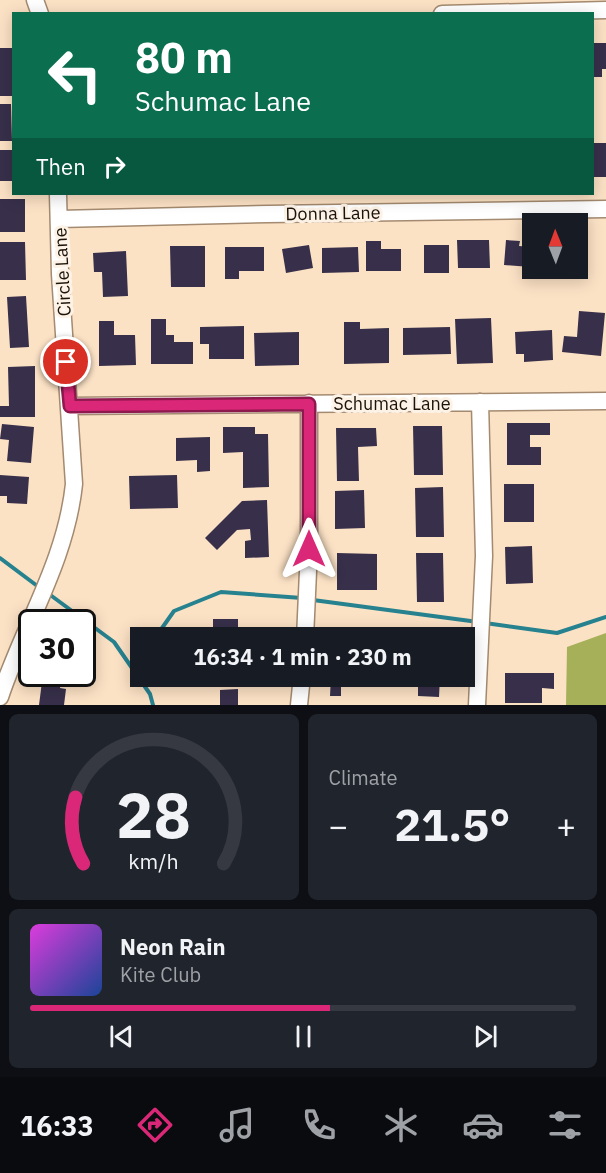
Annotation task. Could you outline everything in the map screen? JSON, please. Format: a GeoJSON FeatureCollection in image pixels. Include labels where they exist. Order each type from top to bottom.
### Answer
{"type":"FeatureCollection","features":[{"type":"Feature","properties":{"kind":"street"},"geometry":{"type":"LineString","coordinates":[[524,12],[606,10]]}},
{"type":"Feature","properties":{"kind":"street","name":"Circle Lane"},"geometry":{"type":"LineString","coordinates":[[0,697],[53,571],[71,510],[73,492],[70,406],[60,274],[58,195]]}},
{"type":"Feature","properties":{"kind":"street","name":"Donna Lane"},"geometry":{"type":"LineString","coordinates":[[59,219],[268,213],[606,209]]}},
{"type":"Feature","properties":{"kind":"street","name":"Schumac Lane"},"geometry":{"type":"LineString","coordinates":[[70,406],[606,400]]}},
{"type":"Feature","properties":{"kind":"street"},"geometry":{"type":"LineString","coordinates":[[477,705],[484,556],[480,402]]}},
{"type":"Feature","properties":{"kind":"street"},"geometry":{"type":"LineString","coordinates":[[306,627],[309,404]]}},
{"type":"Feature","properties":{"kind":"street"},"geometry":{"type":"LineString","coordinates":[[300,705],[301,687]]}},
{"type":"Feature","properties":{"kind":"green space"},"geometry":{"type":"Polygon","coordinates":[[[606,633],[606,705],[566,705],[567,647],[606,633]]]}},
{"type":"Feature","properties":{"kind":"building"},"geometry":{"type":"Polygon","coordinates":[[[594,43],[606,43],[606,69],[602,69],[602,77],[594,77],[594,43]]]}},
{"type":"Feature","properties":{"kind":"building"},"geometry":{"type":"Polygon","coordinates":[[[0,48],[12,48],[12,96],[0,96],[0,48]]]}},
{"type":"Feature","properties":{"kind":"building"},"geometry":{"type":"Polygon","coordinates":[[[0,104],[11,104],[12,141],[0,141],[0,104]]]}},
{"type":"Feature","properties":{"kind":"building"},"geometry":{"type":"Polygon","coordinates":[[[594,143],[606,143],[606,177],[594,177],[594,143]]]}},
{"type":"Feature","properties":{"kind":"building"},"geometry":{"type":"Polygon","coordinates":[[[0,150],[12,150],[12,181],[0,181],[0,150]]]}},
{"type":"Feature","properties":{"kind":"building"},"geometry":{"type":"Polygon","coordinates":[[[0,199],[25,199],[25,232],[0,232],[0,199]]]}},
{"type":"Feature","properties":{"kind":"building"},"geometry":{"type":"Polygon","coordinates":[[[457,240],[489,240],[490,268],[458,268],[457,240]]]}},
{"type":"Feature","properties":{"kind":"building"},"geometry":{"type":"Polygon","coordinates":[[[506,240],[520,241],[522,266],[504,265],[506,240]]]}},
{"type":"Feature","properties":{"kind":"building"},"geometry":{"type":"Polygon","coordinates":[[[366,241],[381,241],[381,249],[401,249],[401,271],[366,271],[366,241]]]}},
{"type":"Feature","properties":{"kind":"building"},"geometry":{"type":"Polygon","coordinates":[[[0,242],[25,242],[26,280],[0,280],[0,242]]]}},
{"type":"Feature","properties":{"kind":"building"},"geometry":{"type":"Polygon","coordinates":[[[309,245],[313,268],[286,273],[282,249],[309,245]]]}},
{"type":"Feature","properties":{"kind":"building"},"geometry":{"type":"Polygon","coordinates":[[[424,245],[449,245],[449,273],[424,273],[424,245]]]}},
{"type":"Feature","properties":{"kind":"building"},"geometry":{"type":"Polygon","coordinates":[[[170,246],[205,246],[205,287],[171,287],[170,246]]]}},
{"type":"Feature","properties":{"kind":"building"},"geometry":{"type":"Polygon","coordinates":[[[225,247],[264,247],[264,271],[239,271],[239,279],[225,279],[225,247]]]}},
{"type":"Feature","properties":{"kind":"building"},"geometry":{"type":"Polygon","coordinates":[[[358,247],[359,272],[322,273],[322,248],[358,247]]]}},
{"type":"Feature","properties":{"kind":"building"},"geometry":{"type":"Polygon","coordinates":[[[126,251],[128,296],[103,297],[102,272],[94,272],[93,253],[126,251]]]}},
{"type":"Feature","properties":{"kind":"building"},"geometry":{"type":"Polygon","coordinates":[[[26,296],[29,347],[10,348],[7,297],[26,296]]]}},
{"type":"Feature","properties":{"kind":"building"},"geometry":{"type":"Polygon","coordinates":[[[579,311],[605,313],[601,356],[562,352],[564,336],[577,337],[579,311]]]}},
{"type":"Feature","properties":{"kind":"building"},"geometry":{"type":"Polygon","coordinates":[[[491,318],[493,363],[457,364],[455,319],[491,318]]]}},
{"type":"Feature","properties":{"kind":"building"},"geometry":{"type":"Polygon","coordinates":[[[151,319],[166,319],[166,335],[174,335],[174,342],[193,342],[193,364],[151,364],[151,319]]]}},
{"type":"Feature","properties":{"kind":"building"},"geometry":{"type":"Polygon","coordinates":[[[99,321],[114,321],[114,335],[135,335],[136,365],[99,366],[99,321]]]}},
{"type":"Feature","properties":{"kind":"building"},"geometry":{"type":"Polygon","coordinates":[[[344,322],[360,322],[360,329],[389,328],[389,363],[344,364],[344,322]]]}},
{"type":"Feature","properties":{"kind":"building"},"geometry":{"type":"Polygon","coordinates":[[[244,326],[244,359],[209,359],[209,344],[200,344],[200,327],[244,326]]]}},
{"type":"Feature","properties":{"kind":"building"},"geometry":{"type":"Polygon","coordinates":[[[450,327],[451,354],[403,355],[403,328],[450,327]]]}},
{"type":"Feature","properties":{"kind":"building"},"geometry":{"type":"Polygon","coordinates":[[[552,330],[553,360],[524,362],[524,354],[516,354],[515,332],[552,330]]]}},
{"type":"Feature","properties":{"kind":"building"},"geometry":{"type":"Polygon","coordinates":[[[299,332],[299,365],[255,366],[254,333],[299,332]]]}},
{"type":"Feature","properties":{"kind":"building"},"geometry":{"type":"Polygon","coordinates":[[[35,366],[35,417],[0,417],[0,406],[9,406],[8,367],[35,366]]]}},
{"type":"Feature","properties":{"kind":"building"},"geometry":{"type":"Polygon","coordinates":[[[507,423],[550,423],[550,435],[530,435],[530,447],[541,447],[541,465],[507,465],[507,423]]]}},
{"type":"Feature","properties":{"kind":"building"},"geometry":{"type":"Polygon","coordinates":[[[2,424],[34,427],[31,463],[7,461],[9,440],[0,439],[2,424]]]}},
{"type":"Feature","properties":{"kind":"building"},"geometry":{"type":"Polygon","coordinates":[[[413,426],[442,426],[443,475],[414,475],[413,426]]]}},
{"type":"Feature","properties":{"kind":"building"},"geometry":{"type":"Polygon","coordinates":[[[223,427],[255,427],[255,434],[268,434],[269,487],[243,488],[243,452],[223,453],[223,427]]]}},
{"type":"Feature","properties":{"kind":"building"},"geometry":{"type":"Polygon","coordinates":[[[336,428],[376,428],[377,446],[358,447],[359,481],[337,481],[336,428]]]}},
{"type":"Feature","properties":{"kind":"building"},"geometry":{"type":"Polygon","coordinates":[[[210,437],[210,471],[197,472],[197,460],[176,461],[176,438],[210,437]]]}},
{"type":"Feature","properties":{"kind":"building"},"geometry":{"type":"Polygon","coordinates":[[[0,475],[29,477],[27,504],[7,503],[7,496],[0,496],[0,475]]]}},
{"type":"Feature","properties":{"kind":"building"},"geometry":{"type":"Polygon","coordinates":[[[177,475],[178,508],[130,509],[129,476],[177,475]]]}},
{"type":"Feature","properties":{"kind":"building"},"geometry":{"type":"Polygon","coordinates":[[[504,484],[534,484],[534,522],[504,522],[504,484]]]}},
{"type":"Feature","properties":{"kind":"building"},"geometry":{"type":"Polygon","coordinates":[[[443,487],[444,537],[416,537],[415,488],[443,487]]]}},
{"type":"Feature","properties":{"kind":"building"},"geometry":{"type":"Polygon","coordinates":[[[364,490],[365,528],[335,529],[335,491],[364,490]]]}},
{"type":"Feature","properties":{"kind":"building"},"geometry":{"type":"Polygon","coordinates":[[[267,500],[269,557],[245,558],[245,541],[251,540],[250,529],[237,530],[217,550],[205,538],[242,501],[267,500]]]}},
{"type":"Feature","properties":{"kind":"building"},"geometry":{"type":"Polygon","coordinates":[[[532,546],[533,583],[506,584],[505,547],[532,546]]]}},
{"type":"Feature","properties":{"kind":"building"},"geometry":{"type":"Polygon","coordinates":[[[337,553],[377,554],[377,590],[337,590],[337,553]]]}},
{"type":"Feature","properties":{"kind":"building"},"geometry":{"type":"Polygon","coordinates":[[[416,553],[443,553],[444,602],[417,602],[416,553]]]}},
{"type":"Feature","properties":{"kind":"building"},"geometry":{"type":"Polygon","coordinates":[[[213,619],[238,619],[238,627],[213,627],[213,619]]]}},
{"type":"Feature","properties":{"kind":"building"},"geometry":{"type":"Polygon","coordinates":[[[505,673],[554,673],[554,689],[542,688],[542,703],[505,703],[505,673]]]}},
{"type":"Feature","properties":{"kind":"building"},"geometry":{"type":"Polygon","coordinates":[[[41,687],[66,689],[64,705],[39,705],[41,687]]]}},
{"type":"Feature","properties":{"kind":"building"},"geometry":{"type":"Polygon","coordinates":[[[330,687],[341,687],[341,696],[330,696],[330,687]]]}},
{"type":"Feature","properties":{"kind":"building"},"geometry":{"type":"Polygon","coordinates":[[[418,687],[439,687],[439,697],[418,696],[418,687]]]}},
{"type":"Feature","properties":{"kind":"building"},"geometry":{"type":"Polygon","coordinates":[[[238,689],[238,705],[220,705],[220,690],[238,689]]]}},
{"type":"Feature","properties":{"kind":"waterway"},"geometry":{"type":"LineString","coordinates":[[0,558],[40,588]]}},
{"type":"Feature","properties":{"kind":"waterway"},"geometry":{"type":"LineString","coordinates":[[163,627],[174,611],[221,592],[302,598]]}},
{"type":"Feature","properties":{"kind":"waterway"},"geometry":{"type":"LineString","coordinates":[[49,594],[114,642],[150,694],[153,705]]}},
{"type":"Feature","properties":{"kind":"waterway"},"geometry":{"type":"LineString","coordinates":[[313,600],[478,622]]}},
{"type":"Feature","properties":{"kind":"waterway"},"geometry":{"type":"LineString","coordinates":[[485,623],[557,633],[606,617]]}},
{"type":"Feature","properties":{"kind":"route"},"geometry":{"type":"LineString","coordinates":[[66,362],[70,406],[309,404],[309,549]]}}]}
